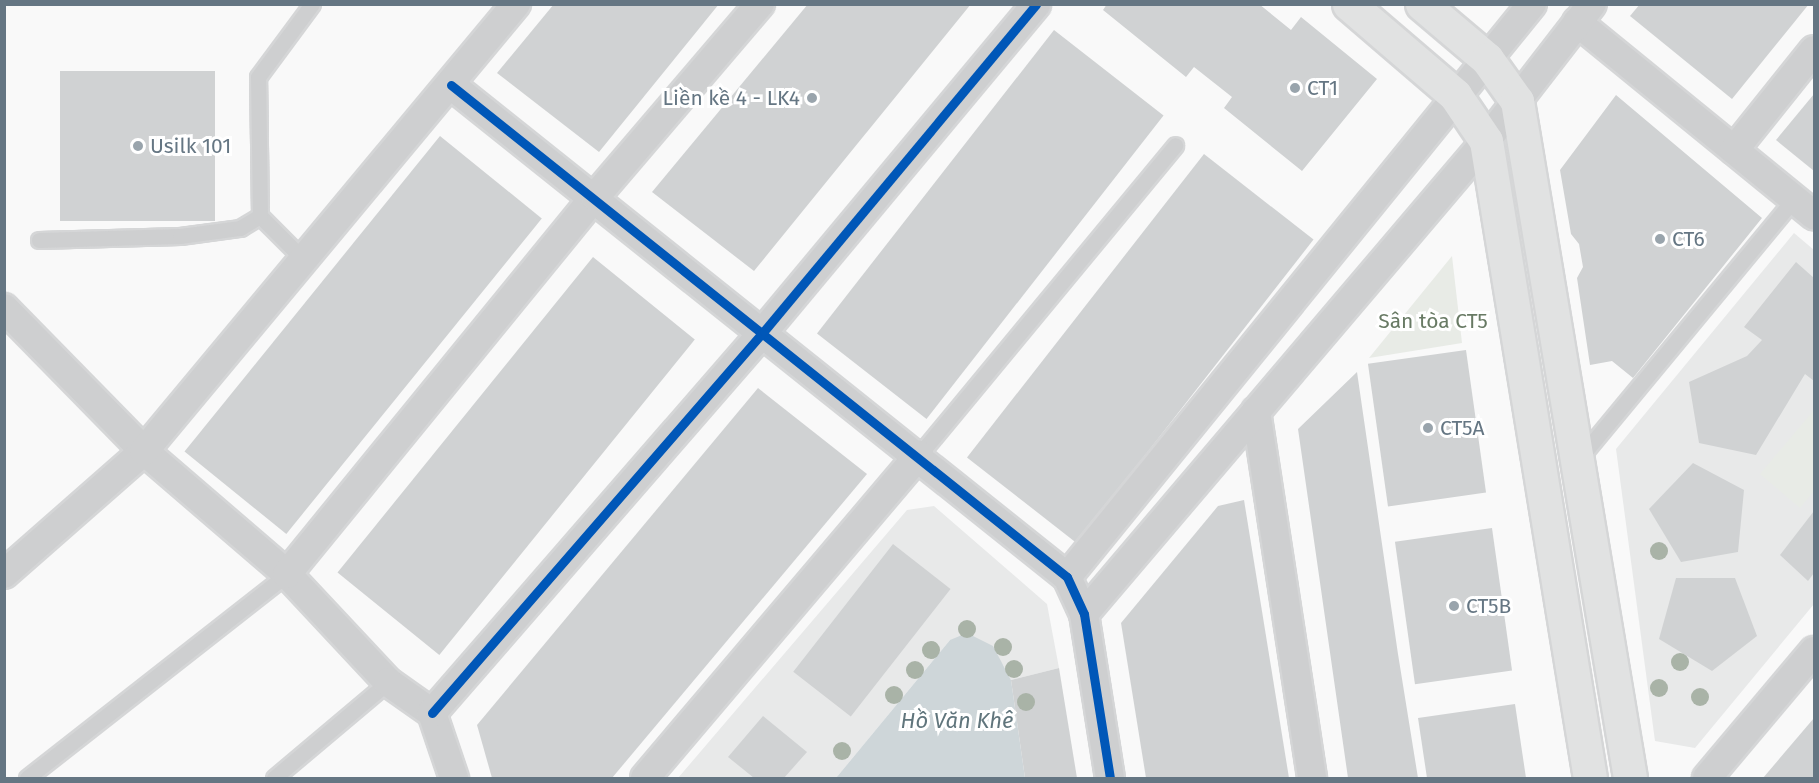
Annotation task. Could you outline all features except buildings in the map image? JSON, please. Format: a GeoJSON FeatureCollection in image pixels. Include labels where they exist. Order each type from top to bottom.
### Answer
{"type":"FeatureCollection","features":[{"type":"Feature","properties":{"kind":"street"},"geometry":{"type":"LineString","coordinates":[[4,574],[144,451],[451,85],[516,4]]}},
{"type":"Feature","properties":{"kind":"street"},"geometry":{"type":"LineString","coordinates":[[287,574],[595,197],[760,4]]}},
{"type":"Feature","properties":{"kind":"street"},"geometry":{"type":"LineString","coordinates":[[432,714],[764,332],[1036,4]]}},
{"type":"Feature","properties":{"kind":"street"},"geometry":{"type":"LineString","coordinates":[[1349,4],[1455,95],[1486,141],[1590,778]]}},
{"type":"Feature","properties":{"kind":"street"},"geometry":{"type":"LineString","coordinates":[[1422,4],[1487,59],[1517,101],[1630,778]]}},
{"type":"Feature","properties":{"kind":"street"},"geometry":{"type":"LineString","coordinates":[[1067,577],[1455,95],[1532,4]]}},
{"type":"Feature","properties":{"kind":"street"},"geometry":{"type":"LineString","coordinates":[[1084,614],[1486,141],[1585,13],[1734,150],[1804,207]]}},
{"type":"Feature","properties":{"kind":"street"},"geometry":{"type":"LineString","coordinates":[[1734,150],[1815,50]]}},
{"type":"Feature","properties":{"kind":"street"},"geometry":{"type":"LineString","coordinates":[[451,85],[919,455],[1067,577],[1084,614],[1110,778]]}},
{"type":"Feature","properties":{"kind":"street"},"geometry":{"type":"LineString","coordinates":[[8,319],[144,451],[287,574],[388,682],[432,714],[454,778]]}},
{"type":"Feature","properties":{"kind":"street"},"geometry":{"type":"LineString","coordinates":[[1256,411],[1312,778]]}},
{"type":"Feature","properties":{"kind":"street"},"geometry":{"type":"LineString","coordinates":[[645,778],[919,455]]}},
{"type":"Feature","properties":{"kind":"street"},"geometry":{"type":"LineString","coordinates":[[1707,778],[1815,651]]}},
{"type":"Feature","properties":{"kind":"lane"},"geometry":{"type":"LineString","coordinates":[[304,260],[260,216],[258,77],[312,4]]}},
{"type":"Feature","properties":{"kind":"lane"},"geometry":{"type":"LineString","coordinates":[[919,455],[1175,145]]}},
{"type":"Feature","properties":{"kind":"lane"},"geometry":{"type":"LineString","coordinates":[[1578,461],[1804,207]]}},
{"type":"Feature","properties":{"kind":"lane"},"geometry":{"type":"LineString","coordinates":[[39,240],[180,236],[240,228],[260,216]]}},
{"type":"Feature","properties":{"kind":"lane"},"geometry":{"type":"LineString","coordinates":[[27,778],[287,574]]}},
{"type":"Feature","properties":{"kind":"lane"},"geometry":{"type":"LineString","coordinates":[[274,778],[388,682]]}},
{"type":"Feature","properties":{"kind":"shaded area"},"geometry":{"type":"Polygon","coordinates":[[[1794,233],[1814,250],[1814,604],[1695,748],[1655,741],[1616,449],[1794,233]]]}},
{"type":"Feature","properties":{"kind":"shaded area"},"geometry":{"type":"Polygon","coordinates":[[[934,506],[1047,604],[1059,668],[1011,680],[1003,665],[950,640],[836,778],[678,778],[907,510],[934,506]]]}},
{"type":"Feature","properties":{"kind":"green space","name":"Sân tòa CT5"},"geometry":{"type":"Polygon","coordinates":[[[1452,256],[1462,343],[1369,358],[1452,256]]]}},
{"type":"Feature","properties":{"kind":"green space"},"geometry":{"type":"Polygon","coordinates":[[[1814,410],[1814,491],[1800,508],[1760,474],[1814,410]]]}},
{"type":"Feature","properties":{"kind":"water","name":"Hồ Văn Khê"},"geometry":{"type":"Polygon","coordinates":[[[967,633],[993,646],[1011,680],[1025,778],[836,778],[950,640],[967,633]]]}},
{"type":"Feature","properties":{"kind":"cycle path"},"geometry":{"type":"LineString","coordinates":[[432,713],[764,331],[1036,4]]}},
{"type":"Feature","properties":{"kind":"cycle path"},"geometry":{"type":"LineString","coordinates":[[451,85],[1067,577],[1084,614],[1110,778]]}},
{"type":"Feature","properties":{"kind":"place","name":"CT1"},"geometry":{"type":"Point","coordinates":[1295,88]}},
{"type":"Feature","properties":{"kind":"place","name":"Liền kề 4 - LK4"},"geometry":{"type":"Point","coordinates":[812,98]}},
{"type":"Feature","properties":{"kind":"place","name":"Usilk 101"},"geometry":{"type":"Point","coordinates":[138,146]}},
{"type":"Feature","properties":{"kind":"place","name":"CT6"},"geometry":{"type":"Point","coordinates":[1660,239]}},
{"type":"Feature","properties":{"kind":"place","name":"CT5A"},"geometry":{"type":"Point","coordinates":[1428,428]}},
{"type":"Feature","properties":{"kind":"place","name":"CT5B"},"geometry":{"type":"Point","coordinates":[1454,606]}}]}
